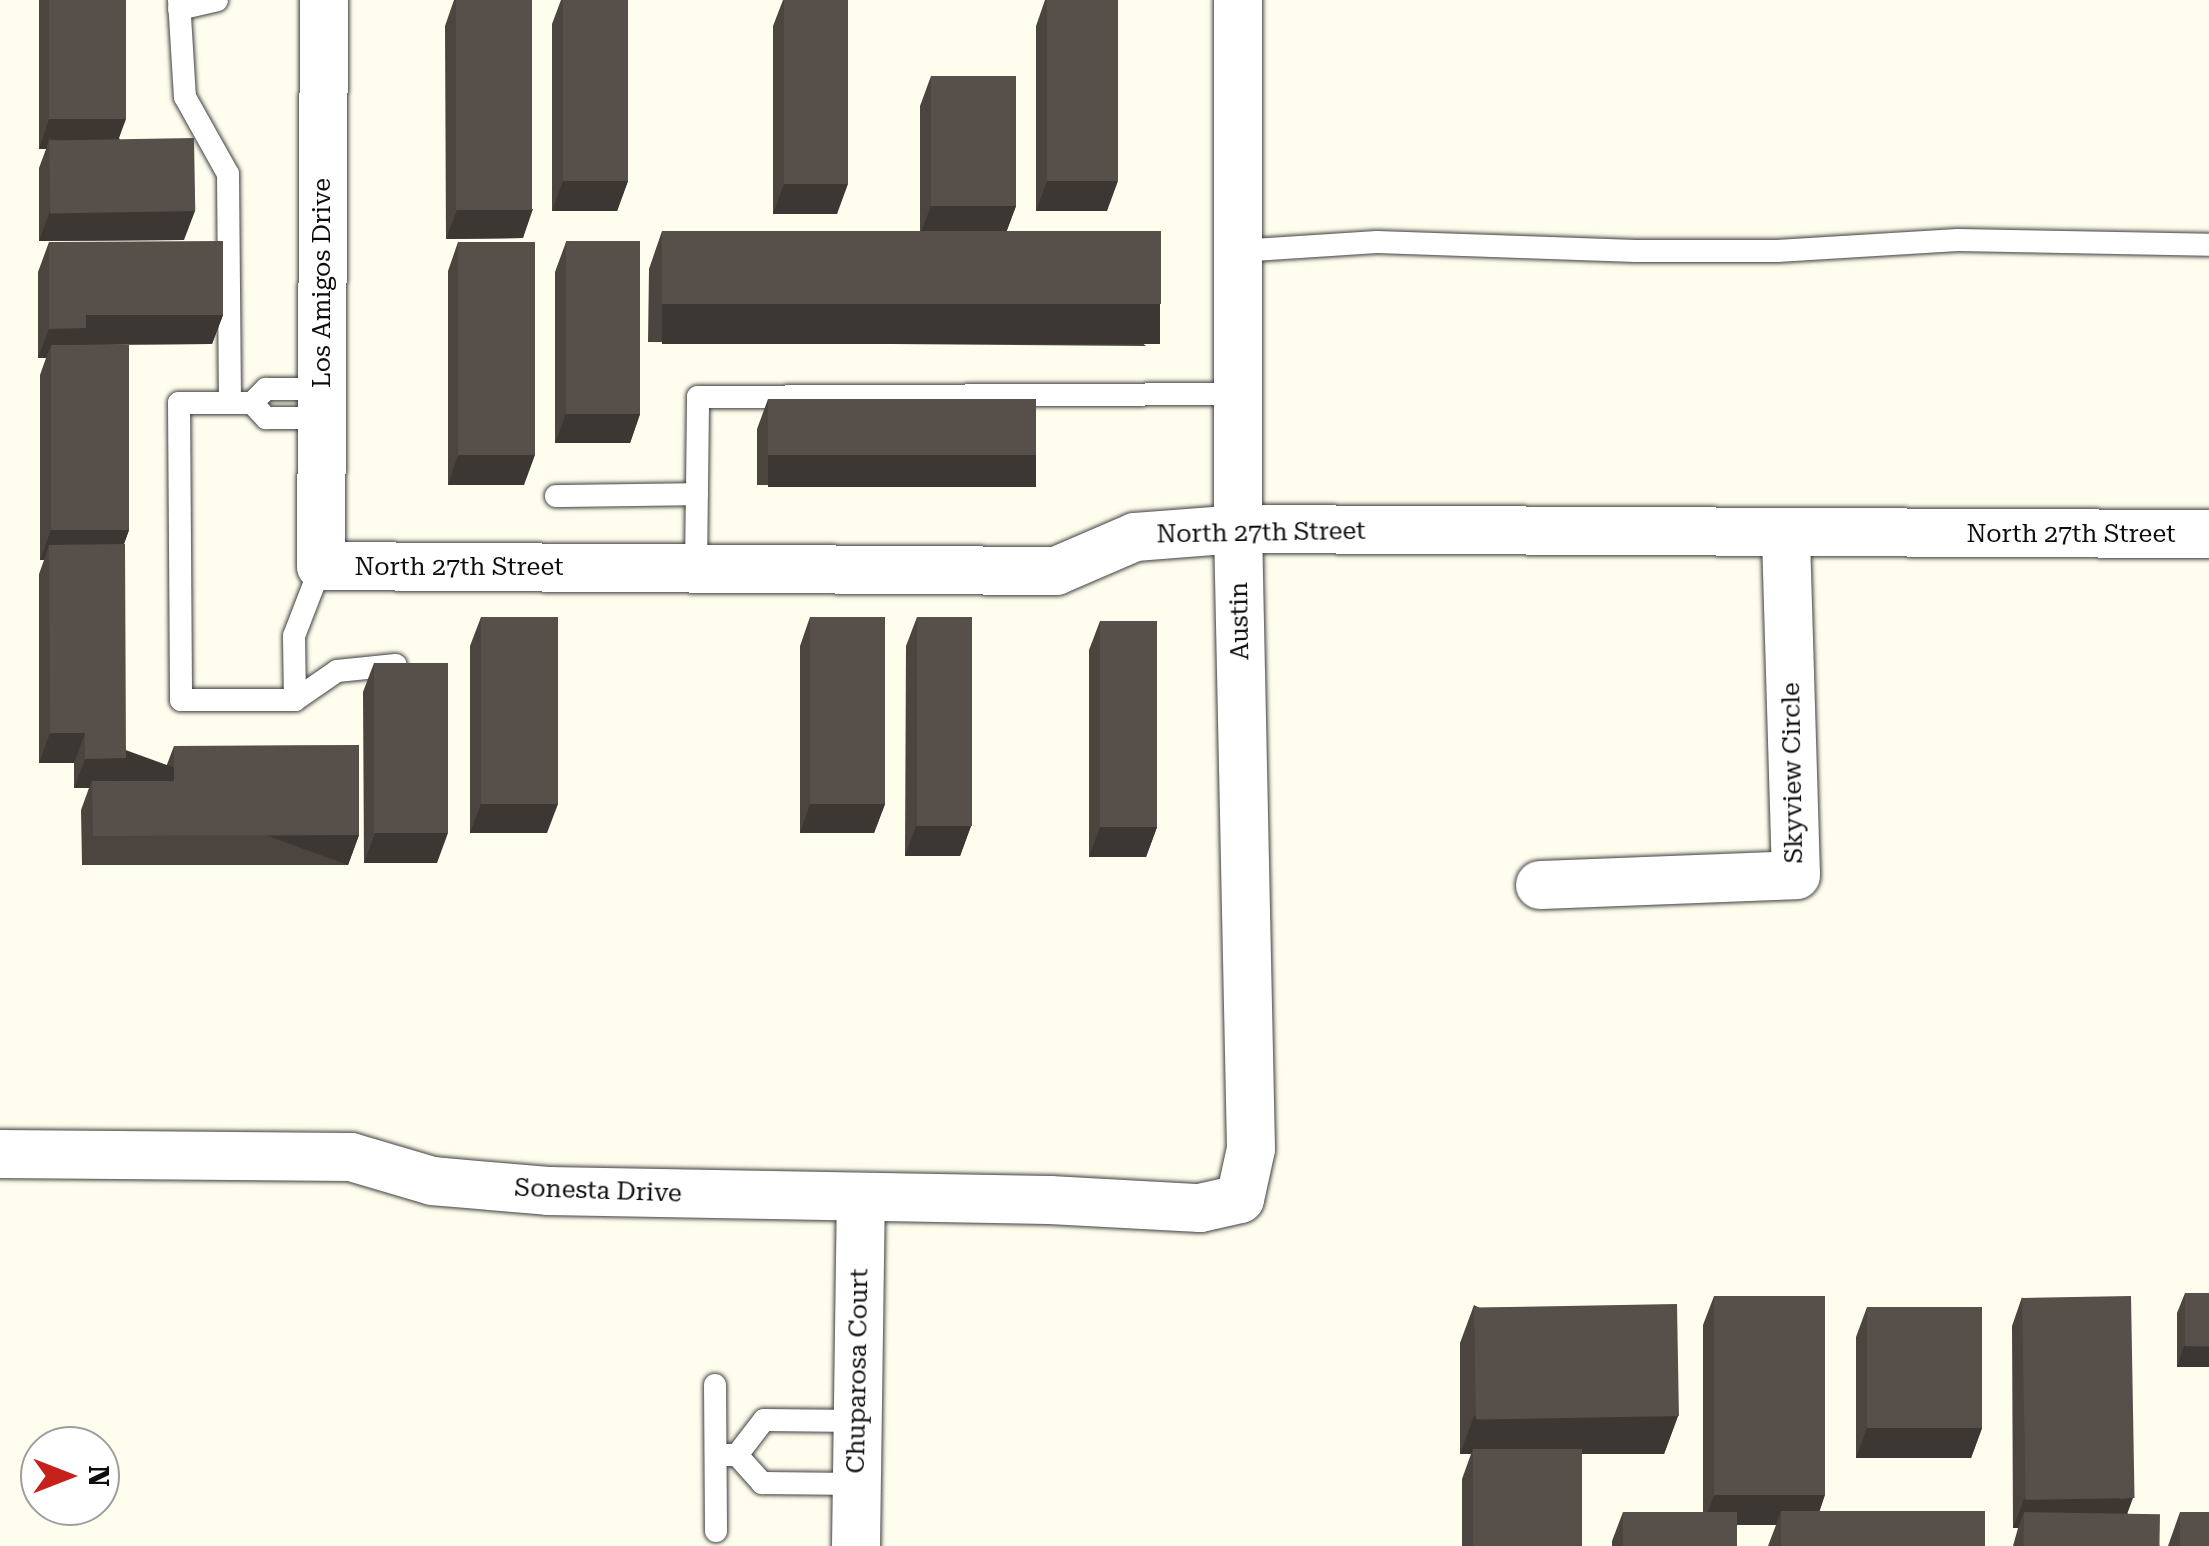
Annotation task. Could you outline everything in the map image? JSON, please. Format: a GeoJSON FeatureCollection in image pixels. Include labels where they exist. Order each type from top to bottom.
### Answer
{"type":"FeatureCollection","features":[{"type":"Feature","properties":{"kind":"street","name":"Los Amigos Drive"},"geometry":{"type":"LineString","coordinates":[[321,566],[324,0]]}},
{"type":"Feature","properties":{"kind":"street","name":"Austin"},"geometry":{"type":"LineString","coordinates":[[1200,1208],[1240,1199],[1251,1148],[1238,529],[1238,0]]}},
{"type":"Feature","properties":{"kind":"street","name":"North 27th Street"},"geometry":{"type":"LineString","coordinates":[[321,566],[1056,572],[1135,536],[1238,529],[1786,535],[2209,534]]}},
{"type":"Feature","properties":{"kind":"street","name":"Skyview Circle"},"geometry":{"type":"LineString","coordinates":[[1540,885],[1796,875],[1786,535]]}},
{"type":"Feature","properties":{"kind":"street","name":"Sonesta Drive"},"geometry":{"type":"LineString","coordinates":[[0,1154],[351,1157],[432,1181],[548,1191],[1200,1208]]}},
{"type":"Feature","properties":{"kind":"street","name":"Chuparosa Court"},"geometry":{"type":"LineString","coordinates":[[856,1546],[860,1197]]}},
{"type":"Feature","properties":{"kind":"lane"},"geometry":{"type":"LineString","coordinates":[[217,0],[179,4],[185,97],[228,174],[241,403]]}},
{"type":"Feature","properties":{"kind":"lane"},"geometry":{"type":"LineString","coordinates":[[1238,251],[1377,242],[1636,251],[1776,251],[1958,240],[2209,245]]}},
{"type":"Feature","properties":{"kind":"lane"},"geometry":{"type":"LineString","coordinates":[[322,403],[266,389],[241,403],[179,403],[181,700],[295,700],[336,671],[396,665]]}},
{"type":"Feature","properties":{"kind":"lane"},"geometry":{"type":"LineString","coordinates":[[696,568],[698,397],[1238,394]]}},
{"type":"Feature","properties":{"kind":"lane"},"geometry":{"type":"LineString","coordinates":[[556,496],[697,494]]}},
{"type":"Feature","properties":{"kind":"lane"},"geometry":{"type":"LineString","coordinates":[[295,700],[294,636],[321,566]]}},
{"type":"Feature","properties":{"kind":"lane"},"geometry":{"type":"LineString","coordinates":[[715,1385],[727,1455],[716,1531]]}},
{"type":"Feature","properties":{"kind":"lane"},"geometry":{"type":"LineString","coordinates":[[727,1455],[764,1420],[857,1421]]}},
{"type":"Feature","properties":{"kind":"lane"},"geometry":{"type":"LineString","coordinates":[[727,1455],[762,1483],[857,1484]]}},
{"type":"Feature","properties":{"kind":"building"},"geometry":{"type":"Polygon","coordinates":[[[49,0],[126,0],[126,119],[49,119],[49,0]]]}},
{"type":"Feature","properties":{"kind":"building"},"geometry":{"type":"Polygon","coordinates":[[[456,0],[532,0],[532,210],[456,210],[456,0]]]}},
{"type":"Feature","properties":{"kind":"building"},"geometry":{"type":"Polygon","coordinates":[[[563,0],[628,0],[628,181],[563,181],[563,0]]]}},
{"type":"Feature","properties":{"kind":"building"},"geometry":{"type":"Polygon","coordinates":[[[784,0],[848,0],[848,184],[784,184],[784,0]]]}},
{"type":"Feature","properties":{"kind":"building"},"geometry":{"type":"Polygon","coordinates":[[[1047,0],[1118,0],[1118,181],[1047,181],[1047,0]]]}},
{"type":"Feature","properties":{"kind":"building"},"geometry":{"type":"Polygon","coordinates":[[[931,76],[1016,76],[1016,206],[931,206],[931,76]]]}},
{"type":"Feature","properties":{"kind":"building"},"geometry":{"type":"Polygon","coordinates":[[[194,138],[195,211],[50,214],[49,141],[194,138]]]}},
{"type":"Feature","properties":{"kind":"building"},"geometry":{"type":"Polygon","coordinates":[[[662,231],[1161,231],[1161,304],[662,304],[662,231]]]}},
{"type":"Feature","properties":{"kind":"building"},"geometry":{"type":"Polygon","coordinates":[[[223,241],[223,315],[86,315],[86,328],[49,329],[49,242],[223,241]]]}},
{"type":"Feature","properties":{"kind":"building"},"geometry":{"type":"Polygon","coordinates":[[[566,241],[640,241],[640,414],[566,414],[566,241]]]}},
{"type":"Feature","properties":{"kind":"building"},"geometry":{"type":"Polygon","coordinates":[[[458,242],[535,242],[535,455],[458,455],[458,242]]]}},
{"type":"Feature","properties":{"kind":"building"},"geometry":{"type":"Polygon","coordinates":[[[51,345],[129,345],[129,530],[51,530],[51,345]]]}},
{"type":"Feature","properties":{"kind":"building"},"geometry":{"type":"Polygon","coordinates":[[[768,399],[1036,399],[1036,455],[768,455],[768,399]]]}},
{"type":"Feature","properties":{"kind":"building"},"geometry":{"type":"Polygon","coordinates":[[[125,544],[126,758],[85,759],[85,733],[50,733],[49,545],[125,544]]]}},
{"type":"Feature","properties":{"kind":"building"},"geometry":{"type":"Polygon","coordinates":[[[481,617],[558,617],[558,804],[481,804],[481,617]]]}},
{"type":"Feature","properties":{"kind":"building"},"geometry":{"type":"Polygon","coordinates":[[[810,617],[885,617],[885,804],[810,804],[810,617]]]}},
{"type":"Feature","properties":{"kind":"building"},"geometry":{"type":"Polygon","coordinates":[[[917,617],[972,617],[972,826],[917,826],[917,617]]]}},
{"type":"Feature","properties":{"kind":"building"},"geometry":{"type":"Polygon","coordinates":[[[1100,621],[1157,621],[1157,827],[1100,827],[1100,621]]]}},
{"type":"Feature","properties":{"kind":"building"},"geometry":{"type":"Polygon","coordinates":[[[374,663],[448,663],[448,833],[374,833],[374,663]]]}},
{"type":"Feature","properties":{"kind":"building"},"geometry":{"type":"Polygon","coordinates":[[[359,745],[359,835],[93,836],[92,781],[174,781],[174,746],[359,745]]]}},
{"type":"Feature","properties":{"kind":"building"},"geometry":{"type":"Polygon","coordinates":[[[2185,1293],[2209,1293],[2209,1346],[2185,1346],[2185,1293]]]}},
{"type":"Feature","properties":{"kind":"building"},"geometry":{"type":"Polygon","coordinates":[[[1714,1296],[1825,1296],[1825,1495],[1714,1495],[1714,1296]]]}},
{"type":"Feature","properties":{"kind":"building"},"geometry":{"type":"Polygon","coordinates":[[[2131,1296],[2135,1498],[2026,1500],[2022,1298],[2131,1296]]]}},
{"type":"Feature","properties":{"kind":"building"},"geometry":{"type":"Polygon","coordinates":[[[1677,1304],[1679,1416],[1476,1420],[1474,1308],[1677,1304]]]}},
{"type":"Feature","properties":{"kind":"building"},"geometry":{"type":"Polygon","coordinates":[[[1867,1307],[1982,1307],[1982,1428],[1867,1428],[1867,1307]]]}},
{"type":"Feature","properties":{"kind":"building"},"geometry":{"type":"Polygon","coordinates":[[[1473,1449],[1582,1449],[1582,1546],[1473,1546],[1473,1449]]]}},
{"type":"Feature","properties":{"kind":"building"},"geometry":{"type":"Polygon","coordinates":[[[1781,1511],[1985,1511],[1985,1546],[1781,1546],[1781,1511]]]}},
{"type":"Feature","properties":{"kind":"building"},"geometry":{"type":"Polygon","coordinates":[[[1623,1512],[1737,1512],[1737,1546],[1623,1546],[1623,1512]]]}},
{"type":"Feature","properties":{"kind":"building"},"geometry":{"type":"Polygon","coordinates":[[[2024,1512],[2160,1514],[2159,1546],[2023,1546],[2024,1512]]]}},
{"type":"Feature","properties":{"kind":"building"},"geometry":{"type":"Polygon","coordinates":[[[2180,1512],[2209,1512],[2209,1546],[2180,1546],[2180,1512]]]}}]}
